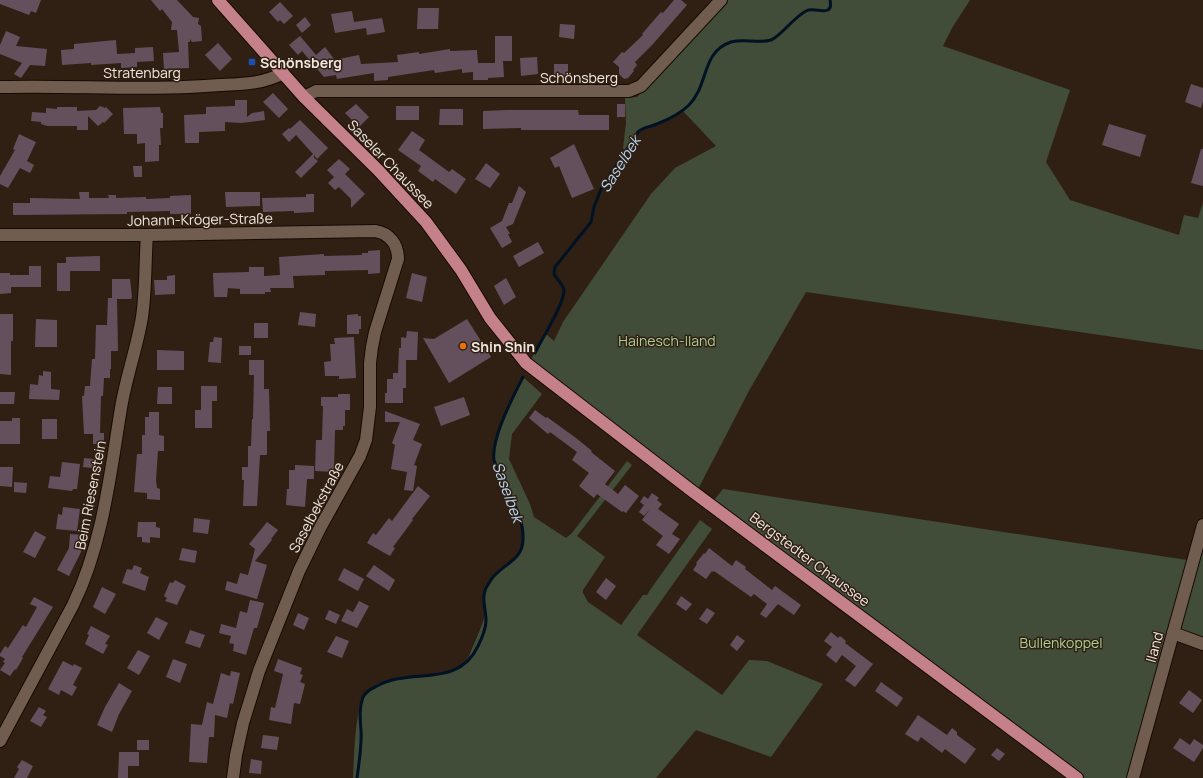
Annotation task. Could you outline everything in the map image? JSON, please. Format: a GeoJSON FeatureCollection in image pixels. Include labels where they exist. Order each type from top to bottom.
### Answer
{"type":"FeatureCollection","features":[{"type":"Feature","properties":{"kind":"main road","name":"Saseler Chaussee"},"geometry":{"type":"LineString","coordinates":[[218,0],[304,97],[378,170],[426,222],[461,270],[490,318],[526,363]]}},
{"type":"Feature","properties":{"kind":"main road","name":"Bergstedter Chaussee"},"geometry":{"type":"LineString","coordinates":[[526,363],[692,491],[1077,778]]}},
{"type":"Feature","properties":{"kind":"street","name":"Schönsberg"},"geometry":{"type":"LineString","coordinates":[[304,97],[316,91],[629,91],[641,86],[721,0]]}},
{"type":"Feature","properties":{"kind":"street","name":"Stratenbarg"},"geometry":{"type":"LineString","coordinates":[[0,86],[208,86],[260,82],[273,79],[282,73]]}},
{"type":"Feature","properties":{"kind":"street","name":"Johann-Kröger-Straße"},"geometry":{"type":"LineString","coordinates":[[0,235],[147,235],[375,231],[386,234],[395,246]]}},
{"type":"Feature","properties":{"kind":"street","name":"Beim Riesenstein"},"geometry":{"type":"LineString","coordinates":[[0,741],[84,584],[92,559],[106,502],[125,389],[142,314],[147,235]]}},
{"type":"Feature","properties":{"kind":"street","name":"Saselbekstraße"},"geometry":{"type":"LineString","coordinates":[[233,778],[243,723],[259,671],[299,571],[320,528],[360,456],[366,440],[370,407],[370,363],[375,332],[398,259],[398,252],[395,246]]}},
{"type":"Feature","properties":{"kind":"street","name":"Iland"},"geometry":{"type":"LineString","coordinates":[[1132,778],[1203,525]]}},
{"type":"Feature","properties":{"kind":"street"},"geometry":{"type":"LineString","coordinates":[[1173,633],[1203,644]]}},
{"type":"Feature","properties":{"kind":"green space","name":"Hainesch-Iland"},"geometry":{"type":"Polygon","coordinates":[[[725,0],[970,0],[952,28],[943,46],[1070,90],[1046,162],[1070,200],[1179,235],[1184,215],[1198,218],[1203,203],[1203,350],[806,292],[750,389],[696,493],[531,359],[546,334],[554,341],[563,322],[651,194],[675,168],[716,146],[682,110],[664,121],[641,129],[626,152],[623,148],[626,123],[625,98],[637,97],[725,0]]]}},
{"type":"Feature","properties":{"kind":"green space"},"geometry":{"type":"Polygon","coordinates":[[[523,377],[542,394],[512,434],[509,459],[530,504],[534,517],[566,538],[572,533],[627,461],[632,465],[577,536],[605,557],[583,590],[588,602],[621,625],[643,595],[647,595],[700,520],[712,529],[637,635],[722,695],[749,660],[767,661],[823,684],[771,757],[696,730],[656,778],[353,778],[357,720],[362,698],[366,692],[389,680],[445,673],[453,671],[464,665],[484,619],[484,597],[487,586],[497,573],[516,557],[520,550],[523,542],[522,525],[516,507],[495,464],[494,451],[499,430],[523,377]]]}},
{"type":"Feature","properties":{"kind":"green space","name":"Bullenkoppel"},"geometry":{"type":"Polygon","coordinates":[[[723,489],[1187,560],[1127,778],[1078,778],[711,504],[723,489]]]}},
{"type":"Feature","properties":{"kind":"green space"},"geometry":{"type":"Polygon","coordinates":[[[1203,548],[1203,645],[1179,635],[1203,548]]]}},
{"type":"Feature","properties":{"kind":"building"},"geometry":{"type":"Polygon","coordinates":[[[0,0],[41,0],[36,13],[31,11],[29,15],[0,4],[0,0]]]}},
{"type":"Feature","properties":{"kind":"building"},"geometry":{"type":"Polygon","coordinates":[[[151,0],[177,0],[193,17],[199,18],[198,24],[201,26],[202,41],[192,42],[190,39],[190,42],[188,42],[189,68],[164,69],[163,53],[179,52],[177,30],[171,30],[172,22],[162,9],[160,11],[151,0]]]}},
{"type":"Feature","properties":{"kind":"building"},"geometry":{"type":"Polygon","coordinates":[[[674,0],[681,0],[687,5],[635,62],[637,65],[633,70],[634,71],[628,78],[624,79],[619,74],[619,67],[613,62],[622,52],[624,53],[643,35],[642,34],[661,12],[663,13],[674,0]]]}},
{"type":"Feature","properties":{"kind":"building"},"geometry":{"type":"Polygon","coordinates":[[[280,2],[293,16],[284,24],[280,20],[278,22],[269,12],[280,2]]]}},
{"type":"Feature","properties":{"kind":"building"},"geometry":{"type":"Polygon","coordinates":[[[418,8],[439,8],[438,29],[417,29],[418,8]]]}},
{"type":"Feature","properties":{"kind":"building"},"geometry":{"type":"Polygon","coordinates":[[[352,11],[354,22],[382,18],[385,32],[367,35],[366,28],[335,33],[331,14],[352,11]]]}},
{"type":"Feature","properties":{"kind":"building"},"geometry":{"type":"Polygon","coordinates":[[[305,17],[311,25],[302,33],[296,25],[305,17]]]}},
{"type":"Feature","properties":{"kind":"building"},"geometry":{"type":"Polygon","coordinates":[[[560,24],[575,25],[574,39],[559,37],[560,24]]]}},
{"type":"Feature","properties":{"kind":"building"},"geometry":{"type":"Polygon","coordinates":[[[6,31],[20,37],[16,46],[47,49],[45,66],[30,65],[21,78],[14,74],[22,63],[0,54],[0,45],[6,31]]]}},
{"type":"Feature","properties":{"kind":"building"},"geometry":{"type":"Polygon","coordinates":[[[300,36],[316,55],[325,47],[340,67],[339,59],[359,55],[361,64],[398,62],[397,55],[419,52],[419,54],[450,49],[450,51],[477,50],[478,63],[495,63],[495,36],[512,36],[512,61],[503,61],[504,77],[488,78],[488,80],[473,80],[473,72],[462,73],[462,69],[435,73],[434,70],[388,77],[388,80],[374,81],[374,73],[337,79],[336,75],[324,77],[302,51],[298,55],[289,45],[300,36]]]}},
{"type":"Feature","properties":{"kind":"building"},"geometry":{"type":"Polygon","coordinates":[[[116,40],[117,54],[135,53],[135,48],[153,47],[154,61],[137,62],[137,67],[121,68],[121,63],[62,65],[61,50],[74,49],[74,44],[116,40]]]}},
{"type":"Feature","properties":{"kind":"building"},"geometry":{"type":"Polygon","coordinates":[[[218,43],[232,59],[220,71],[205,55],[218,43]]]}},
{"type":"Feature","properties":{"kind":"building"},"geometry":{"type":"Polygon","coordinates":[[[537,57],[538,74],[521,76],[520,58],[537,57]]]}},
{"type":"Feature","properties":{"kind":"building"},"geometry":{"type":"Polygon","coordinates":[[[554,64],[568,64],[568,76],[554,77],[554,64]]]}},
{"type":"Feature","properties":{"kind":"building"},"geometry":{"type":"Polygon","coordinates":[[[1191,84],[1203,88],[1203,101],[1201,108],[1185,102],[1191,84]]]}},
{"type":"Feature","properties":{"kind":"building"},"geometry":{"type":"Polygon","coordinates":[[[273,93],[288,109],[279,118],[263,102],[273,93]]]}},
{"type":"Feature","properties":{"kind":"building"},"geometry":{"type":"Polygon","coordinates":[[[235,100],[247,100],[247,117],[252,113],[264,111],[265,120],[241,123],[225,122],[225,131],[199,132],[199,143],[185,143],[184,115],[206,114],[206,107],[235,106],[235,100]]]}},
{"type":"Feature","properties":{"kind":"building"},"geometry":{"type":"Polygon","coordinates":[[[356,104],[369,117],[359,127],[345,113],[356,104]]]}},
{"type":"Feature","properties":{"kind":"building"},"geometry":{"type":"Polygon","coordinates":[[[617,104],[625,104],[625,117],[617,117],[617,104]]]}},
{"type":"Feature","properties":{"kind":"building"},"geometry":{"type":"Polygon","coordinates":[[[100,106],[106,107],[113,114],[104,123],[103,122],[98,126],[88,116],[88,130],[77,130],[77,126],[47,126],[41,124],[41,122],[31,121],[32,112],[46,113],[46,108],[57,109],[57,107],[77,107],[77,111],[96,110],[100,106]]]}},
{"type":"Feature","properties":{"kind":"building"},"geometry":{"type":"Polygon","coordinates":[[[396,106],[419,106],[419,120],[396,120],[396,106]]]}},
{"type":"Feature","properties":{"kind":"building"},"geometry":{"type":"Polygon","coordinates":[[[160,107],[161,113],[163,113],[163,128],[160,128],[161,145],[159,145],[159,161],[145,162],[145,143],[137,144],[137,134],[124,134],[123,108],[160,107]]]}},
{"type":"Feature","properties":{"kind":"building"},"geometry":{"type":"Polygon","coordinates":[[[440,109],[463,109],[463,125],[439,125],[440,109]]]}},
{"type":"Feature","properties":{"kind":"building"},"geometry":{"type":"Polygon","coordinates":[[[578,110],[579,115],[609,115],[609,130],[521,130],[521,128],[483,129],[483,111],[578,110]]]}},
{"type":"Feature","properties":{"kind":"building"},"geometry":{"type":"Polygon","coordinates":[[[300,120],[328,148],[317,159],[314,155],[314,158],[318,161],[301,178],[295,172],[313,154],[296,135],[289,142],[282,134],[300,120]]]}},
{"type":"Feature","properties":{"kind":"building"},"geometry":{"type":"Polygon","coordinates":[[[1109,124],[1146,135],[1140,157],[1102,145],[1109,124]]]}},
{"type":"Feature","properties":{"kind":"building"},"geometry":{"type":"Polygon","coordinates":[[[412,131],[425,140],[419,150],[449,172],[452,169],[466,179],[456,194],[435,179],[433,182],[418,171],[421,166],[398,150],[412,131]]]}},
{"type":"Feature","properties":{"kind":"building"},"geometry":{"type":"Polygon","coordinates":[[[19,134],[36,142],[27,161],[34,165],[30,173],[20,168],[8,188],[0,184],[0,176],[15,150],[13,149],[19,134]]]}},
{"type":"Feature","properties":{"kind":"building"},"geometry":{"type":"Polygon","coordinates":[[[574,144],[594,189],[572,198],[559,166],[555,168],[550,158],[574,144]]]}},
{"type":"Feature","properties":{"kind":"building"},"geometry":{"type":"Polygon","coordinates":[[[1201,149],[1203,149],[1203,186],[1191,183],[1201,149]]]}},
{"type":"Feature","properties":{"kind":"building"},"geometry":{"type":"Polygon","coordinates":[[[339,159],[350,169],[345,174],[365,194],[351,208],[351,199],[339,187],[335,190],[328,183],[334,177],[327,170],[339,159]]]}},
{"type":"Feature","properties":{"kind":"building"},"geometry":{"type":"Polygon","coordinates":[[[486,163],[500,174],[490,188],[475,179],[486,163]]]}},
{"type":"Feature","properties":{"kind":"building"},"geometry":{"type":"Polygon","coordinates":[[[133,166],[142,166],[142,177],[134,177],[133,166]]]}},
{"type":"Feature","properties":{"kind":"building"},"geometry":{"type":"Polygon","coordinates":[[[519,186],[526,192],[513,224],[506,227],[512,242],[502,248],[490,228],[502,221],[509,203],[512,203],[519,186]]]}},
{"type":"Feature","properties":{"kind":"building"},"geometry":{"type":"Polygon","coordinates":[[[79,192],[89,192],[89,198],[109,198],[108,195],[116,195],[116,198],[146,197],[146,199],[191,195],[191,214],[170,214],[170,211],[127,212],[127,214],[13,215],[13,203],[30,203],[30,198],[80,199],[79,192]]]}},
{"type":"Feature","properties":{"kind":"building"},"geometry":{"type":"Polygon","coordinates":[[[225,192],[260,192],[260,206],[226,207],[225,192]]]}},
{"type":"Feature","properties":{"kind":"building"},"geometry":{"type":"Polygon","coordinates":[[[306,194],[314,194],[314,212],[263,212],[262,198],[306,197],[306,194]]]}},
{"type":"Feature","properties":{"kind":"building"},"geometry":{"type":"Polygon","coordinates":[[[538,242],[544,253],[519,267],[513,256],[538,242]]]}},
{"type":"Feature","properties":{"kind":"building"},"geometry":{"type":"Polygon","coordinates":[[[380,250],[380,273],[368,274],[368,270],[325,271],[325,275],[293,276],[294,288],[270,288],[271,292],[265,292],[265,294],[240,294],[240,289],[228,288],[227,297],[214,297],[213,273],[249,272],[249,267],[264,267],[264,276],[280,275],[279,257],[324,254],[324,256],[362,255],[362,253],[368,253],[368,251],[380,250]]]}},
{"type":"Feature","properties":{"kind":"building"},"geometry":{"type":"Polygon","coordinates":[[[100,256],[100,271],[70,271],[70,291],[57,291],[57,263],[66,263],[66,257],[100,256]]]}},
{"type":"Feature","properties":{"kind":"building"},"geometry":{"type":"Polygon","coordinates":[[[29,266],[41,266],[41,287],[11,287],[11,293],[0,294],[0,273],[10,273],[10,275],[29,275],[29,266]]]}},
{"type":"Feature","properties":{"kind":"building"},"geometry":{"type":"Polygon","coordinates":[[[412,273],[427,277],[422,302],[406,298],[412,273]]]}},
{"type":"Feature","properties":{"kind":"building"},"geometry":{"type":"Polygon","coordinates":[[[175,275],[175,294],[155,295],[154,280],[167,280],[167,276],[175,275]]]}},
{"type":"Feature","properties":{"kind":"building"},"geometry":{"type":"Polygon","coordinates":[[[506,278],[516,297],[504,305],[494,286],[506,278]]]}},
{"type":"Feature","properties":{"kind":"building"},"geometry":{"type":"Polygon","coordinates":[[[112,279],[130,279],[132,297],[131,299],[117,299],[118,351],[111,351],[110,378],[104,378],[103,396],[101,396],[100,433],[104,433],[104,444],[93,444],[93,434],[84,434],[82,396],[84,396],[85,386],[90,386],[92,359],[95,359],[96,325],[107,325],[108,298],[112,298],[112,279]]]}},
{"type":"Feature","properties":{"kind":"building"},"geometry":{"type":"Polygon","coordinates":[[[300,312],[316,314],[315,327],[298,325],[300,312]]]}},
{"type":"Feature","properties":{"kind":"building"},"geometry":{"type":"Polygon","coordinates":[[[0,314],[13,314],[11,375],[0,374],[0,314]]]}},
{"type":"Feature","properties":{"kind":"building"},"geometry":{"type":"Polygon","coordinates":[[[358,314],[358,316],[361,316],[361,329],[359,329],[359,334],[347,334],[347,315],[358,314]]]}},
{"type":"Feature","properties":{"kind":"building"},"geometry":{"type":"Polygon","coordinates":[[[36,319],[57,320],[57,347],[35,347],[36,319]]]}},
{"type":"Feature","properties":{"kind":"building","name":"Shin Shin"},"geometry":{"type":"Polygon","coordinates":[[[467,319],[491,357],[449,383],[423,338],[434,339],[467,319]]]}},
{"type":"Feature","properties":{"kind":"building"},"geometry":{"type":"Polygon","coordinates":[[[254,323],[268,323],[268,338],[254,338],[254,323]]]}},
{"type":"Feature","properties":{"kind":"building"},"geometry":{"type":"Polygon","coordinates":[[[407,331],[418,332],[417,360],[406,360],[406,388],[403,388],[403,403],[385,403],[387,379],[393,379],[393,373],[398,373],[401,337],[406,338],[407,331]]]}},
{"type":"Feature","properties":{"kind":"building"},"geometry":{"type":"Polygon","coordinates":[[[214,337],[222,338],[221,363],[208,362],[210,342],[213,342],[214,337]]]}},
{"type":"Feature","properties":{"kind":"building"},"geometry":{"type":"Polygon","coordinates":[[[354,337],[356,378],[339,379],[339,376],[325,376],[324,362],[331,361],[330,344],[335,344],[334,338],[354,337]]]}},
{"type":"Feature","properties":{"kind":"building"},"geometry":{"type":"Polygon","coordinates":[[[239,346],[251,346],[251,355],[239,355],[239,346]]]}},
{"type":"Feature","properties":{"kind":"building"},"geometry":{"type":"Polygon","coordinates":[[[157,350],[184,351],[184,370],[157,370],[157,350]]]}},
{"type":"Feature","properties":{"kind":"building"},"geometry":{"type":"Polygon","coordinates":[[[249,360],[264,360],[264,389],[269,389],[270,431],[267,431],[267,455],[260,455],[257,506],[243,506],[244,480],[242,480],[242,467],[248,467],[248,446],[251,446],[253,419],[254,375],[249,375],[249,360]]]}},
{"type":"Feature","properties":{"kind":"building"},"geometry":{"type":"Polygon","coordinates":[[[43,371],[51,372],[51,389],[60,390],[59,400],[29,399],[30,384],[38,385],[39,375],[43,376],[43,371]]]}},
{"type":"Feature","properties":{"kind":"building"},"geometry":{"type":"Polygon","coordinates":[[[201,386],[217,386],[217,401],[212,401],[212,428],[195,428],[195,410],[201,410],[201,386]]]}},
{"type":"Feature","properties":{"kind":"building"},"geometry":{"type":"Polygon","coordinates":[[[158,387],[172,387],[172,404],[157,404],[158,387]]]}},
{"type":"Feature","properties":{"kind":"building"},"geometry":{"type":"Polygon","coordinates":[[[0,392],[15,392],[14,404],[0,404],[0,392]]]}},
{"type":"Feature","properties":{"kind":"building"},"geometry":{"type":"Polygon","coordinates":[[[338,394],[350,394],[350,410],[345,410],[345,426],[343,426],[343,430],[335,430],[334,472],[315,471],[316,440],[322,440],[323,406],[321,406],[321,397],[338,397],[338,394]]]}},
{"type":"Feature","properties":{"kind":"building"},"geometry":{"type":"Polygon","coordinates":[[[464,397],[470,415],[441,426],[434,407],[464,397]]]}},
{"type":"Feature","properties":{"kind":"building"},"geometry":{"type":"Polygon","coordinates":[[[535,410],[576,438],[615,471],[605,484],[618,494],[625,485],[639,496],[626,513],[623,511],[622,512],[597,494],[594,498],[579,486],[589,473],[572,460],[577,452],[550,432],[548,434],[529,418],[535,410]]]}},
{"type":"Feature","properties":{"kind":"building"},"geometry":{"type":"Polygon","coordinates":[[[385,411],[420,424],[413,440],[422,444],[414,465],[417,466],[413,491],[404,490],[407,472],[391,469],[395,445],[392,443],[400,422],[385,422],[385,411]]]}},
{"type":"Feature","properties":{"kind":"building"},"geometry":{"type":"Polygon","coordinates":[[[149,412],[159,412],[159,435],[164,436],[164,451],[158,451],[156,480],[157,488],[160,489],[160,500],[147,499],[147,493],[134,492],[137,454],[142,454],[142,435],[145,435],[145,417],[149,417],[149,412]]]}},
{"type":"Feature","properties":{"kind":"building"},"geometry":{"type":"Polygon","coordinates":[[[12,418],[20,418],[20,444],[0,444],[0,421],[12,421],[12,418]]]}},
{"type":"Feature","properties":{"kind":"building"},"geometry":{"type":"Polygon","coordinates":[[[42,419],[57,419],[57,439],[42,439],[42,419]]]}},
{"type":"Feature","properties":{"kind":"building"},"geometry":{"type":"Polygon","coordinates":[[[84,458],[94,459],[93,468],[83,467],[84,458]]]}},
{"type":"Feature","properties":{"kind":"building"},"geometry":{"type":"Polygon","coordinates":[[[62,462],[80,464],[77,489],[73,489],[72,491],[48,488],[50,476],[60,477],[62,462]]]}},
{"type":"Feature","properties":{"kind":"building"},"geometry":{"type":"Polygon","coordinates":[[[295,465],[314,466],[314,479],[307,479],[305,507],[286,505],[287,489],[289,489],[289,470],[295,470],[295,465]]]}},
{"type":"Feature","properties":{"kind":"building"},"geometry":{"type":"Polygon","coordinates":[[[0,467],[13,467],[12,487],[0,486],[0,467]]]}},
{"type":"Feature","properties":{"kind":"building"},"geometry":{"type":"Polygon","coordinates":[[[14,482],[27,483],[26,493],[14,492],[14,482]]]}},
{"type":"Feature","properties":{"kind":"building"},"geometry":{"type":"Polygon","coordinates":[[[418,486],[430,496],[393,547],[395,548],[390,556],[367,543],[373,533],[376,535],[389,518],[392,521],[418,486]]]}},
{"type":"Feature","properties":{"kind":"building"},"geometry":{"type":"Polygon","coordinates":[[[652,493],[659,498],[657,500],[662,504],[658,509],[679,524],[672,534],[680,539],[669,554],[656,545],[663,536],[642,520],[650,509],[644,516],[639,512],[644,505],[640,502],[644,496],[648,499],[652,493]]]}},
{"type":"Feature","properties":{"kind":"building"},"geometry":{"type":"Polygon","coordinates":[[[63,507],[80,509],[77,531],[56,529],[58,514],[62,515],[63,507]]]}},
{"type":"Feature","properties":{"kind":"building"},"geometry":{"type":"Polygon","coordinates":[[[194,518],[210,520],[208,534],[193,532],[194,518]]]}},
{"type":"Feature","properties":{"kind":"building"},"geometry":{"type":"Polygon","coordinates":[[[138,522],[156,522],[156,527],[160,528],[160,538],[150,537],[150,543],[142,542],[142,537],[137,537],[138,522]]]}},
{"type":"Feature","properties":{"kind":"building"},"geometry":{"type":"Polygon","coordinates":[[[267,522],[278,530],[255,561],[267,565],[257,599],[225,590],[227,581],[237,584],[240,573],[248,575],[255,549],[249,544],[267,522]]]}},
{"type":"Feature","properties":{"kind":"building"},"geometry":{"type":"Polygon","coordinates":[[[35,531],[46,537],[35,558],[23,552],[35,531]]]}},
{"type":"Feature","properties":{"kind":"building"},"geometry":{"type":"Polygon","coordinates":[[[70,534],[83,535],[81,552],[69,576],[57,570],[69,548],[70,534]]]}},
{"type":"Feature","properties":{"kind":"building"},"geometry":{"type":"Polygon","coordinates":[[[182,548],[197,551],[195,563],[179,560],[182,548]]]}},
{"type":"Feature","properties":{"kind":"building"},"geometry":{"type":"Polygon","coordinates":[[[709,548],[732,566],[736,560],[772,590],[775,586],[801,605],[794,615],[778,604],[766,618],[760,614],[767,604],[754,594],[751,597],[714,571],[712,571],[706,579],[693,570],[697,564],[696,563],[709,548]]]}},
{"type":"Feature","properties":{"kind":"building"},"geometry":{"type":"Polygon","coordinates":[[[134,565],[142,568],[140,573],[149,577],[145,591],[122,583],[127,569],[132,570],[134,565]]]}},
{"type":"Feature","properties":{"kind":"building"},"geometry":{"type":"Polygon","coordinates":[[[374,565],[395,580],[389,591],[366,576],[374,565]]]}},
{"type":"Feature","properties":{"kind":"building"},"geometry":{"type":"Polygon","coordinates":[[[344,568],[364,579],[358,591],[338,580],[344,568]]]}},
{"type":"Feature","properties":{"kind":"building"},"geometry":{"type":"Polygon","coordinates":[[[606,578],[616,586],[606,600],[596,592],[606,578]]]}},
{"type":"Feature","properties":{"kind":"building"},"geometry":{"type":"Polygon","coordinates":[[[175,580],[186,586],[177,605],[165,601],[167,598],[164,596],[170,582],[173,583],[175,580]]]}},
{"type":"Feature","properties":{"kind":"building"},"geometry":{"type":"Polygon","coordinates":[[[102,587],[116,594],[105,614],[93,607],[102,587]]]}},
{"type":"Feature","properties":{"kind":"building"},"geometry":{"type":"Polygon","coordinates":[[[681,596],[692,604],[686,611],[676,604],[681,596]]]}},
{"type":"Feature","properties":{"kind":"building"},"geometry":{"type":"Polygon","coordinates":[[[34,597],[53,607],[22,657],[23,658],[16,670],[15,669],[10,676],[0,670],[5,663],[3,662],[5,659],[0,656],[0,654],[5,646],[8,648],[23,625],[26,627],[37,607],[30,604],[34,597]]]}},
{"type":"Feature","properties":{"kind":"building"},"geometry":{"type":"Polygon","coordinates":[[[250,600],[264,603],[257,628],[254,628],[246,655],[233,651],[234,644],[229,643],[231,636],[219,633],[221,624],[236,628],[240,611],[247,613],[250,600]]]}},
{"type":"Feature","properties":{"kind":"building"},"geometry":{"type":"Polygon","coordinates":[[[359,601],[369,606],[357,628],[341,621],[347,609],[353,612],[359,601]]]}},
{"type":"Feature","properties":{"kind":"building"},"geometry":{"type":"Polygon","coordinates":[[[707,608],[715,613],[707,624],[699,619],[707,608]]]}},
{"type":"Feature","properties":{"kind":"building"},"geometry":{"type":"Polygon","coordinates":[[[329,610],[340,615],[336,624],[325,619],[329,610]]]}},
{"type":"Feature","properties":{"kind":"building"},"geometry":{"type":"Polygon","coordinates":[[[298,613],[309,618],[304,630],[293,625],[298,613]]]}},
{"type":"Feature","properties":{"kind":"building"},"geometry":{"type":"Polygon","coordinates":[[[156,617],[168,623],[159,640],[147,633],[156,617]]]}},
{"type":"Feature","properties":{"kind":"building"},"geometry":{"type":"Polygon","coordinates":[[[91,626],[110,636],[105,644],[108,645],[103,654],[85,644],[89,635],[87,634],[91,626]]]}},
{"type":"Feature","properties":{"kind":"building"},"geometry":{"type":"Polygon","coordinates":[[[190,630],[205,635],[200,648],[185,643],[190,630]]]}},
{"type":"Feature","properties":{"kind":"building"},"geometry":{"type":"Polygon","coordinates":[[[831,632],[838,638],[840,636],[846,641],[845,643],[873,664],[855,687],[845,680],[856,666],[842,655],[836,663],[826,655],[832,647],[824,641],[831,632]]]}},
{"type":"Feature","properties":{"kind":"building"},"geometry":{"type":"Polygon","coordinates":[[[737,635],[745,641],[737,651],[730,645],[737,635]]]}},
{"type":"Feature","properties":{"kind":"building"},"geometry":{"type":"Polygon","coordinates":[[[336,636],[349,641],[342,658],[327,652],[336,636]]]}},
{"type":"Feature","properties":{"kind":"building"},"geometry":{"type":"Polygon","coordinates":[[[138,650],[150,656],[139,675],[127,668],[138,650]]]}},
{"type":"Feature","properties":{"kind":"building"},"geometry":{"type":"Polygon","coordinates":[[[173,659],[187,664],[180,683],[166,677],[173,659]]]}},
{"type":"Feature","properties":{"kind":"building"},"geometry":{"type":"Polygon","coordinates":[[[278,659],[302,668],[300,674],[303,675],[300,682],[305,684],[300,704],[294,703],[291,724],[269,720],[271,707],[275,708],[283,674],[274,671],[278,659]]]}},
{"type":"Feature","properties":{"kind":"building"},"geometry":{"type":"Polygon","coordinates":[[[63,661],[73,666],[74,664],[82,668],[73,685],[77,687],[72,696],[61,690],[59,695],[48,689],[63,661]]]}},
{"type":"Feature","properties":{"kind":"building"},"geometry":{"type":"Polygon","coordinates":[[[231,671],[240,673],[233,704],[230,703],[227,718],[215,715],[214,737],[209,737],[207,763],[189,762],[191,724],[202,725],[207,702],[213,704],[221,673],[230,676],[231,671]]]}},
{"type":"Feature","properties":{"kind":"building"},"geometry":{"type":"Polygon","coordinates":[[[881,682],[903,698],[897,707],[875,691],[881,682]]]}},
{"type":"Feature","properties":{"kind":"building"},"geometry":{"type":"Polygon","coordinates":[[[119,683],[132,691],[119,714],[112,732],[97,725],[105,707],[119,683]]]}},
{"type":"Feature","properties":{"kind":"building"},"geometry":{"type":"Polygon","coordinates":[[[1189,690],[1202,700],[1193,713],[1179,703],[1189,690]]]}},
{"type":"Feature","properties":{"kind":"building"},"geometry":{"type":"Polygon","coordinates":[[[39,707],[46,711],[43,715],[47,717],[41,727],[30,721],[39,707]]]}},
{"type":"Feature","properties":{"kind":"building"},"geometry":{"type":"Polygon","coordinates":[[[918,715],[947,735],[952,728],[957,732],[957,735],[976,749],[965,764],[945,749],[942,753],[921,737],[918,742],[905,734],[918,715]]]}},
{"type":"Feature","properties":{"kind":"building"},"geometry":{"type":"Polygon","coordinates":[[[263,735],[279,737],[277,750],[261,748],[263,735]]]}},
{"type":"Feature","properties":{"kind":"building"},"geometry":{"type":"Polygon","coordinates":[[[1180,738],[1190,745],[1194,739],[1203,745],[1203,748],[1194,762],[1173,748],[1180,738]]]}},
{"type":"Feature","properties":{"kind":"building"},"geometry":{"type":"Polygon","coordinates":[[[137,740],[149,740],[149,750],[137,750],[137,740]]]}},
{"type":"Feature","properties":{"kind":"building"},"geometry":{"type":"Polygon","coordinates":[[[997,748],[1005,754],[999,761],[991,755],[997,748]]]}},
{"type":"Feature","properties":{"kind":"building"},"geometry":{"type":"Polygon","coordinates":[[[119,752],[139,752],[139,766],[128,766],[128,778],[118,778],[119,752]]]}},
{"type":"Feature","properties":{"kind":"building"},"geometry":{"type":"Polygon","coordinates":[[[251,759],[262,761],[261,774],[249,773],[251,759]]]}},
{"type":"Feature","properties":{"kind":"building"},"geometry":{"type":"Polygon","coordinates":[[[22,760],[33,766],[27,778],[14,778],[19,769],[17,767],[22,760]]]}},
{"type":"Feature","properties":{"kind":"waterway","name":"Saselbek"},"geometry":{"type":"LineString","coordinates":[[535,353],[561,304],[563,296],[564,290],[554,274],[555,267],[591,222],[594,207],[601,189],[638,132],[669,118],[682,111],[689,105],[700,88],[710,61],[721,47],[736,41],[771,40],[779,35],[806,11],[827,11],[830,6],[830,0]]}},
{"type":"Feature","properties":{"kind":"waterway","name":"Saselbek"},"geometry":{"type":"LineString","coordinates":[[357,778],[361,742],[360,709],[364,695],[371,689],[390,681],[446,673],[459,668],[469,659],[478,646],[485,627],[486,616],[484,600],[486,588],[499,571],[513,560],[520,551],[523,539],[521,522],[515,505],[495,463],[494,451],[499,429],[523,377]]}},
{"type":"Feature","properties":{"kind":"place","name":"Schönsberg"},"geometry":{"type":"Point","coordinates":[252,62]}},
{"type":"Feature","properties":{"kind":"place","name":"Shin Shin"},"geometry":{"type":"Point","coordinates":[463,346]}}]}
